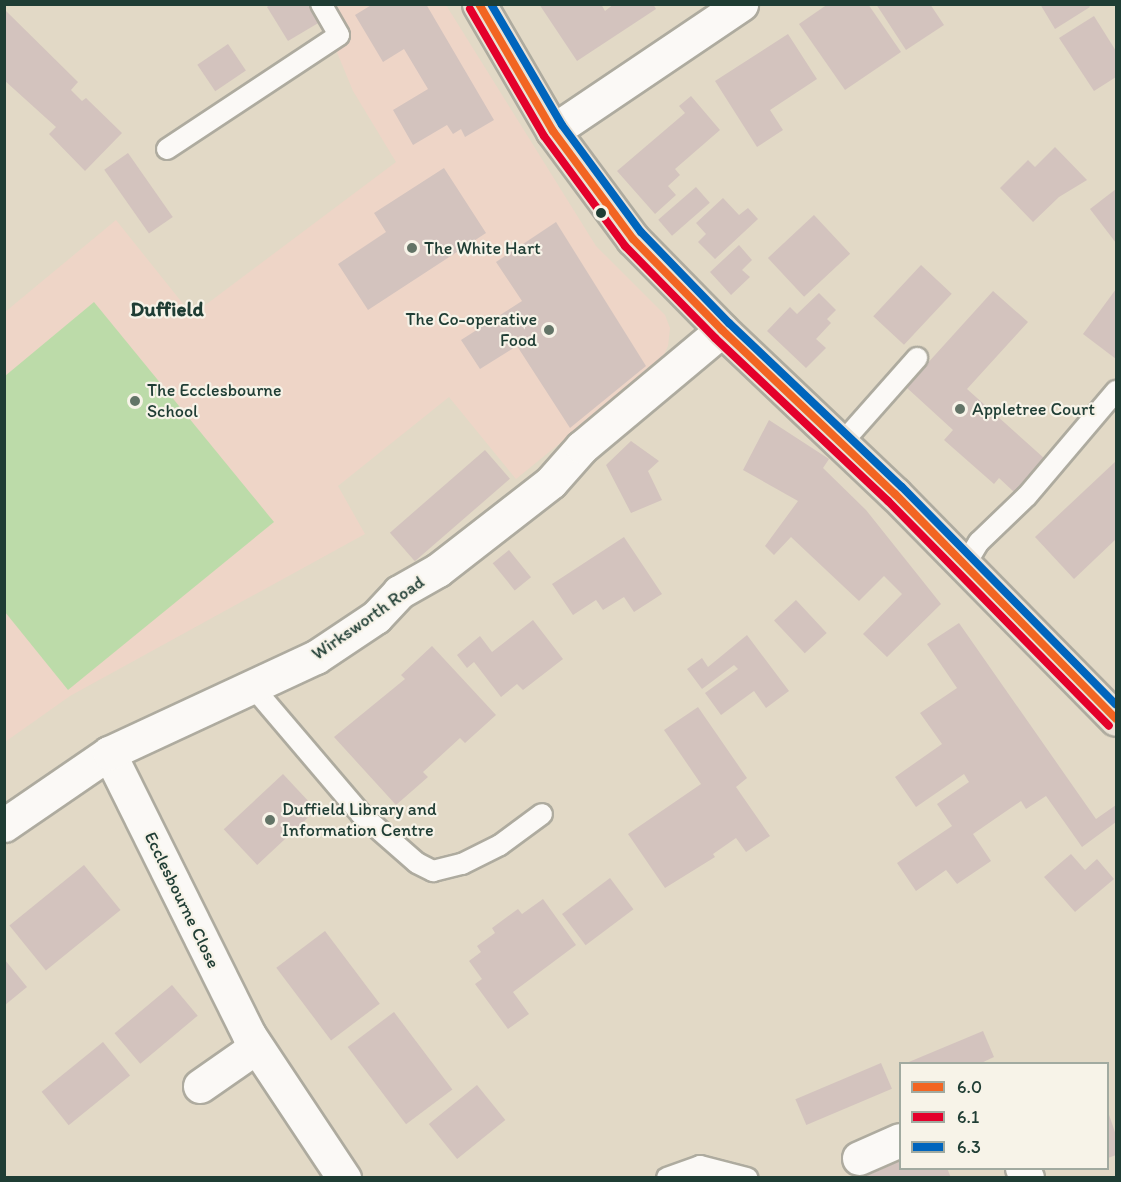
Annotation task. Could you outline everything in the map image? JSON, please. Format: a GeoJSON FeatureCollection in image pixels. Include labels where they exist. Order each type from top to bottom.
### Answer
{"type":"FeatureCollection","features":[{"type":"Feature","properties":{"kind":"highway"},"geometry":{"type":"LineString","coordinates":[[479,4],[553,131],[611,213],[722,330],[842,444],[1116,719]]}},
{"type":"Feature","properties":{"kind":"street"},"geometry":{"type":"LineString","coordinates":[[553,131],[741,4]]}},
{"type":"Feature","properties":{"kind":"street","name":"Wirksworth Road"},"geometry":{"type":"LineString","coordinates":[[4,825],[109,753],[316,657],[376,617],[399,592],[438,570],[550,482],[582,447],[722,330]]}},
{"type":"Feature","properties":{"kind":"street","name":"Ecclesbourne Close"},"geometry":{"type":"LineString","coordinates":[[109,753],[256,1047],[344,1178]]}},
{"type":"Feature","properties":{"kind":"street"},"geometry":{"type":"LineString","coordinates":[[200,1086],[256,1047]]}},
{"type":"Feature","properties":{"kind":"street"},"geometry":{"type":"LineString","coordinates":[[859,1158],[899,1140]]}},
{"type":"Feature","properties":{"kind":"lane"},"geometry":{"type":"LineString","coordinates":[[166,149],[339,35],[325,6]]}},
{"type":"Feature","properties":{"kind":"lane"},"geometry":{"type":"LineString","coordinates":[[842,444],[917,358]]}},
{"type":"Feature","properties":{"kind":"lane"},"geometry":{"type":"LineString","coordinates":[[964,565],[978,542],[1027,496],[1116,391]]}},
{"type":"Feature","properties":{"kind":"lane"},"geometry":{"type":"LineString","coordinates":[[252,686],[361,814],[417,863],[433,871],[462,864],[500,844],[542,814]]}},
{"type":"Feature","properties":{"kind":"lane"},"geometry":{"type":"LineString","coordinates":[[667,1178],[700,1166],[747,1178]]}},
{"type":"Feature","properties":{"kind":"shaded area"},"geometry":{"type":"Polygon","coordinates":[[[309,5],[446,5],[596,246],[665,315],[670,328],[668,346],[661,361],[516,479],[449,397],[338,486],[365,534],[70,696],[5,742],[5,312],[116,220],[192,315],[396,162],[353,91],[326,26],[309,5]]]}},
{"type":"Feature","properties":{"kind":"green space"},"geometry":{"type":"Polygon","coordinates":[[[94,302],[274,522],[68,690],[5,612],[5,376],[94,302]]]}},
{"type":"Feature","properties":{"kind":"building"},"geometry":{"type":"Polygon","coordinates":[[[271,4],[309,4],[320,22],[288,41],[267,7],[271,4]]]}},
{"type":"Feature","properties":{"kind":"building"},"geometry":{"type":"Polygon","coordinates":[[[373,4],[426,4],[494,120],[465,137],[461,129],[453,134],[447,125],[413,145],[393,110],[428,89],[404,49],[383,62],[355,15],[373,4]]]}},
{"type":"Feature","properties":{"kind":"building"},"geometry":{"type":"Polygon","coordinates":[[[539,4],[601,4],[605,11],[614,4],[653,4],[656,9],[577,61],[539,4]]]}},
{"type":"Feature","properties":{"kind":"building"},"geometry":{"type":"Polygon","coordinates":[[[828,4],[868,4],[901,52],[845,90],[799,24],[828,4]]]}},
{"type":"Feature","properties":{"kind":"building"},"geometry":{"type":"Polygon","coordinates":[[[876,4],[930,4],[944,25],[906,50],[876,4]]]}},
{"type":"Feature","properties":{"kind":"building"},"geometry":{"type":"Polygon","coordinates":[[[1040,4],[1088,4],[1090,7],[1055,29],[1040,4]]]}},
{"type":"Feature","properties":{"kind":"building"},"geometry":{"type":"Polygon","coordinates":[[[4,9],[78,82],[71,90],[82,101],[86,98],[122,133],[85,171],[49,134],[56,127],[4,80],[4,9]]]}},
{"type":"Feature","properties":{"kind":"building"},"geometry":{"type":"Polygon","coordinates":[[[1094,16],[1116,51],[1116,77],[1094,91],[1059,38],[1094,16]]]}},
{"type":"Feature","properties":{"kind":"building"},"geometry":{"type":"Polygon","coordinates":[[[788,34],[817,79],[770,110],[783,130],[757,147],[715,81],[788,34]]]}},
{"type":"Feature","properties":{"kind":"building"},"geometry":{"type":"Polygon","coordinates":[[[228,44],[246,71],[215,91],[197,65],[228,44]]]}},
{"type":"Feature","properties":{"kind":"building"},"geometry":{"type":"Polygon","coordinates":[[[691,96],[720,130],[675,169],[680,175],[668,186],[676,195],[655,214],[617,171],[685,113],[679,106],[691,96]]]}},
{"type":"Feature","properties":{"kind":"building"},"geometry":{"type":"Polygon","coordinates":[[[1055,147],[1087,180],[1059,197],[1033,222],[1000,188],[1028,160],[1035,167],[1055,147]]]}},
{"type":"Feature","properties":{"kind":"building"},"geometry":{"type":"Polygon","coordinates":[[[128,153],[173,217],[149,234],[104,170],[128,153]]]}},
{"type":"Feature","properties":{"kind":"building","name":"The White Hart"},"geometry":{"type":"Polygon","coordinates":[[[444,168],[486,233],[368,310],[338,264],[386,232],[374,213],[444,168]]]}},
{"type":"Feature","properties":{"kind":"building"},"geometry":{"type":"Polygon","coordinates":[[[696,187],[710,203],[672,236],[658,220],[696,187]]]}},
{"type":"Feature","properties":{"kind":"building"},"geometry":{"type":"Polygon","coordinates":[[[1116,189],[1116,243],[1090,209],[1116,189]]]}},
{"type":"Feature","properties":{"kind":"building"},"geometry":{"type":"Polygon","coordinates":[[[723,198],[739,215],[748,208],[758,219],[715,259],[698,242],[706,234],[696,223],[723,198]]]}},
{"type":"Feature","properties":{"kind":"building"},"geometry":{"type":"Polygon","coordinates":[[[814,215],[850,254],[804,297],[768,258],[814,215]]]}},
{"type":"Feature","properties":{"kind":"building"},"geometry":{"type":"Polygon","coordinates":[[[556,222],[646,366],[570,428],[517,346],[480,369],[461,340],[522,301],[496,262],[556,222]]]}},
{"type":"Feature","properties":{"kind":"building"},"geometry":{"type":"Polygon","coordinates":[[[739,245],[752,260],[742,270],[750,277],[731,295],[710,272],[739,245]]]}},
{"type":"Feature","properties":{"kind":"building"},"geometry":{"type":"Polygon","coordinates":[[[921,265],[952,294],[904,345],[873,316],[921,265]]]}},
{"type":"Feature","properties":{"kind":"building"},"geometry":{"type":"Polygon","coordinates":[[[1116,289],[1116,359],[1083,334],[1116,289]]]}},
{"type":"Feature","properties":{"kind":"building","name":"Appletree Court"},"geometry":{"type":"Polygon","coordinates":[[[993,291],[1028,322],[967,389],[1045,459],[1014,492],[999,478],[994,484],[944,440],[953,430],[906,387],[993,291]]]}},
{"type":"Feature","properties":{"kind":"building"},"geometry":{"type":"Polygon","coordinates":[[[819,293],[836,310],[827,319],[831,323],[816,339],[826,348],[806,368],[767,331],[790,307],[797,314],[819,293]]]}},
{"type":"Feature","properties":{"kind":"building"},"geometry":{"type":"Polygon","coordinates":[[[769,420],[829,459],[823,468],[866,510],[941,604],[887,657],[863,634],[902,594],[884,576],[859,601],[791,537],[774,555],[765,546],[798,501],[743,470],[769,420]]]}},
{"type":"Feature","properties":{"kind":"building"},"geometry":{"type":"Polygon","coordinates":[[[631,441],[659,461],[648,471],[662,500],[631,513],[606,465],[631,441]]]}},
{"type":"Feature","properties":{"kind":"building"},"geometry":{"type":"Polygon","coordinates":[[[485,450],[510,479],[415,561],[390,533],[485,450]]]}},
{"type":"Feature","properties":{"kind":"building"},"geometry":{"type":"Polygon","coordinates":[[[1116,461],[1116,539],[1074,579],[1035,537],[1116,461]]]}},
{"type":"Feature","properties":{"kind":"building"},"geometry":{"type":"Polygon","coordinates":[[[624,537],[662,594],[634,612],[624,597],[603,610],[596,600],[573,615],[552,584],[624,537]]]}},
{"type":"Feature","properties":{"kind":"building"},"geometry":{"type":"Polygon","coordinates":[[[509,550],[531,577],[515,590],[493,563],[509,550]]]}},
{"type":"Feature","properties":{"kind":"building"},"geometry":{"type":"Polygon","coordinates":[[[796,600],[827,633],[805,653],[774,620],[796,600]]]}},
{"type":"Feature","properties":{"kind":"building"},"geometry":{"type":"Polygon","coordinates":[[[533,620],[563,659],[523,690],[517,684],[501,697],[474,662],[467,668],[457,655],[480,636],[492,652],[533,620]]]}},
{"type":"Feature","properties":{"kind":"building"},"geometry":{"type":"Polygon","coordinates":[[[959,623],[1096,819],[1116,805],[1116,822],[1082,847],[1046,796],[1026,809],[1021,801],[973,834],[991,861],[957,884],[946,870],[916,891],[897,863],[952,826],[937,804],[969,782],[964,774],[916,807],[895,777],[942,744],[920,713],[957,688],[927,644],[959,623]]]}},
{"type":"Feature","properties":{"kind":"building"},"geometry":{"type":"Polygon","coordinates":[[[747,635],[789,691],[766,708],[754,691],[721,715],[705,693],[738,669],[734,665],[702,689],[687,669],[702,658],[708,667],[747,635]]]}},
{"type":"Feature","properties":{"kind":"building"},"geometry":{"type":"Polygon","coordinates":[[[432,646],[496,715],[465,743],[460,738],[423,772],[428,777],[396,805],[334,737],[405,679],[401,675],[432,646]]]}},
{"type":"Feature","properties":{"kind":"building"},"geometry":{"type":"Polygon","coordinates":[[[698,707],[747,778],[736,787],[770,836],[746,852],[736,838],[713,854],[715,857],[665,888],[628,834],[701,784],[664,730],[698,707]]]}},
{"type":"Feature","properties":{"kind":"building","name":"Duffield Library and Information Centre"},"geometry":{"type":"Polygon","coordinates":[[[283,774],[316,810],[257,865],[224,829],[283,774]]]}},
{"type":"Feature","properties":{"kind":"building"},"geometry":{"type":"Polygon","coordinates":[[[1071,854],[1085,870],[1097,859],[1114,879],[1075,912],[1044,877],[1071,854]]]}},
{"type":"Feature","properties":{"kind":"building"},"geometry":{"type":"Polygon","coordinates":[[[84,865],[121,910],[46,970],[9,925],[84,865]]]}},
{"type":"Feature","properties":{"kind":"building"},"geometry":{"type":"Polygon","coordinates":[[[610,878],[633,909],[586,945],[562,914],[610,878]]]}},
{"type":"Feature","properties":{"kind":"building"},"geometry":{"type":"Polygon","coordinates":[[[543,899],[576,945],[513,992],[529,1014],[508,1029],[475,984],[482,979],[469,961],[481,952],[477,946],[495,933],[492,928],[518,909],[522,914],[543,899]]]}},
{"type":"Feature","properties":{"kind":"building"},"geometry":{"type":"Polygon","coordinates":[[[325,931],[380,1004],[331,1040],[276,968],[325,931]]]}},
{"type":"Feature","properties":{"kind":"building"},"geometry":{"type":"Polygon","coordinates":[[[5,960],[27,987],[5,1005],[5,960]]]}},
{"type":"Feature","properties":{"kind":"building"},"geometry":{"type":"Polygon","coordinates":[[[172,985],[198,1016],[140,1064],[115,1033],[172,985]]]}},
{"type":"Feature","properties":{"kind":"building"},"geometry":{"type":"Polygon","coordinates":[[[394,1012],[452,1089],[406,1124],[348,1047],[394,1012]]]}},
{"type":"Feature","properties":{"kind":"building"},"geometry":{"type":"Polygon","coordinates":[[[983,1031],[994,1057],[983,1062],[909,1062],[983,1031]]]}},
{"type":"Feature","properties":{"kind":"building"},"geometry":{"type":"Polygon","coordinates":[[[103,1042],[130,1075],[69,1125],[42,1092],[103,1042]]]}},
{"type":"Feature","properties":{"kind":"building"},"geometry":{"type":"Polygon","coordinates":[[[881,1063],[892,1089],[806,1125],[795,1099],[881,1063]]]}},
{"type":"Feature","properties":{"kind":"building"},"geometry":{"type":"Polygon","coordinates":[[[477,1085],[505,1120],[457,1159],[429,1124],[477,1085]]]}},
{"type":"Feature","properties":{"kind":"building"},"geometry":{"type":"Polygon","coordinates":[[[1109,1115],[1116,1135],[1116,1155],[1109,1158],[1109,1115]]]}},
{"type":"Feature","properties":{"kind":"building"},"geometry":{"type":"Polygon","coordinates":[[[899,1161],[899,1170],[948,1170],[951,1178],[862,1178],[899,1161]]]}},
{"type":"Feature","properties":{"kind":"transit line","name":"6.0"},"geometry":{"type":"LineString","coordinates":[[479,4],[553,131],[633,239],[722,330],[895,494],[1116,719]]}},
{"type":"Feature","properties":{"kind":"transit line","name":"6.3"},"geometry":{"type":"LineString","coordinates":[[491,4],[562,125],[641,232],[729,323],[902,487],[1116,705]]}},
{"type":"Feature","properties":{"kind":"transit line","name":"6.1"},"geometry":{"type":"LineString","coordinates":[[470,9],[544,136],[625,246],[715,338],[888,501],[1109,726]]}},
{"type":"Feature","properties":{"kind":"place","name":"The White Hart"},"geometry":{"type":"Point","coordinates":[412,248]}},
{"type":"Feature","properties":{"kind":"place","name":"The Co-operative Food"},"geometry":{"type":"Point","coordinates":[549,330]}},
{"type":"Feature","properties":{"kind":"place","name":"The Ecclesbourne School"},"geometry":{"type":"Point","coordinates":[135,401]}},
{"type":"Feature","properties":{"kind":"place","name":"Appletree Court"},"geometry":{"type":"Point","coordinates":[960,409]}},
{"type":"Feature","properties":{"kind":"place","name":"Duffield Library and Information Centre"},"geometry":{"type":"Point","coordinates":[270,820]}},
{"type":"Feature","properties":{"kind":"district","name":"Duffield"},"geometry":{"type":"Point","coordinates":[167,309]}}]}
